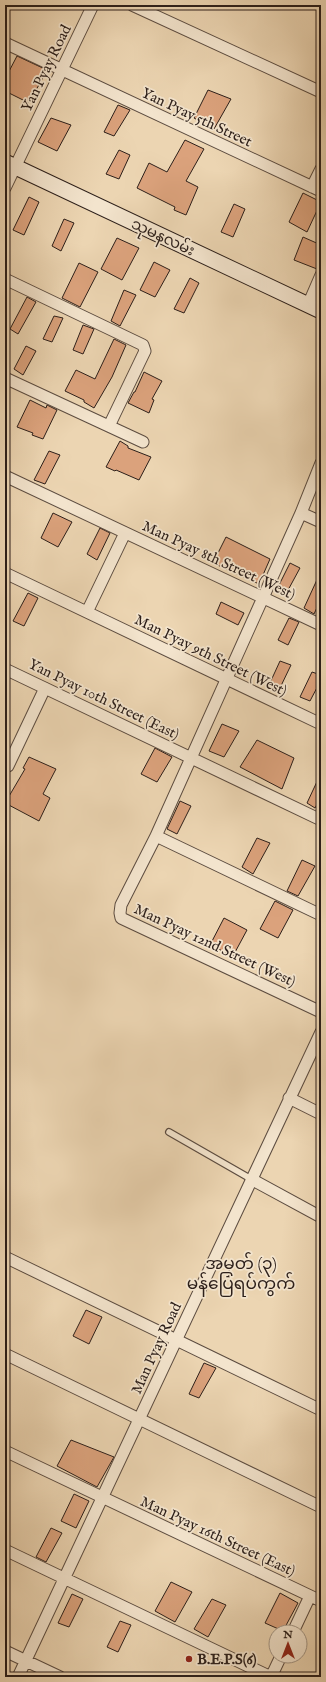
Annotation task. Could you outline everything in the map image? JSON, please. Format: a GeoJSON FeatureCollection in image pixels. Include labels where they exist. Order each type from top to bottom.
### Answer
{"type":"FeatureCollection","features":[{"type":"Feature","properties":{"kind":"street","name":"Yan Pyay Road"},"geometry":{"type":"LineString","coordinates":[[5,188],[10,165],[61,70],[93,5]]}},
{"type":"Feature","properties":{"kind":"street"},"geometry":{"type":"LineString","coordinates":[[132,5],[321,92]]}},
{"type":"Feature","properties":{"kind":"street","name":"Yan Pyay 5th Street"},"geometry":{"type":"LineString","coordinates":[[5,43],[316,189]]}},
{"type":"Feature","properties":{"kind":"street","name":"သုမနလမ်း"},"geometry":{"type":"LineString","coordinates":[[10,165],[314,308]]}},
{"type":"Feature","properties":{"kind":"street"},"geometry":{"type":"LineString","coordinates":[[316,189],[321,169]]}},
{"type":"Feature","properties":{"kind":"street"},"geometry":{"type":"LineString","coordinates":[[314,308],[321,275]]}},
{"type":"Feature","properties":{"kind":"street"},"geometry":{"type":"LineString","coordinates":[[5,279],[143,345],[145,351],[110,426]]}},
{"type":"Feature","properties":{"kind":"street"},"geometry":{"type":"LineString","coordinates":[[5,378],[143,442]]}},
{"type":"Feature","properties":{"kind":"street"},"geometry":{"type":"LineString","coordinates":[[321,463],[301,513],[156,836],[321,915]]}},
{"type":"Feature","properties":{"kind":"street","name":"Man Pyay 8th Street (West)"},"geometry":{"type":"LineString","coordinates":[[5,476],[321,625]]}},
{"type":"Feature","properties":{"kind":"street"},"geometry":{"type":"LineString","coordinates":[[301,513],[321,522]]}},
{"type":"Feature","properties":{"kind":"street"},"geometry":{"type":"LineString","coordinates":[[88,612],[125,533]]}},
{"type":"Feature","properties":{"kind":"street","name":"Man Pyay 9th Street (West)"},"geometry":{"type":"LineString","coordinates":[[5,573],[321,724]]}},
{"type":"Feature","properties":{"kind":"street","name":"Yan Pyay 10th Street (East)"},"geometry":{"type":"LineString","coordinates":[[5,668],[321,820]]}},
{"type":"Feature","properties":{"kind":"street"},"geometry":{"type":"LineString","coordinates":[[6,766],[45,688]]}},
{"type":"Feature","properties":{"kind":"street","name":"Man Pyay 12nd Street (West)"},"geometry":{"type":"LineString","coordinates":[[156,836],[121,906],[121,918],[321,1012]]}},
{"type":"Feature","properties":{"kind":"street","name":"Man Pyay Road"},"geometry":{"type":"LineString","coordinates":[[18,1677],[321,1032]]}},
{"type":"Feature","properties":{"kind":"street"},"geometry":{"type":"LineString","coordinates":[[289,1098],[321,1114]]}},
{"type":"Feature","properties":{"kind":"street"},"geometry":{"type":"LineString","coordinates":[[252,1179],[321,1217]]}},
{"type":"Feature","properties":{"kind":"street"},"geometry":{"type":"LineString","coordinates":[[5,1258],[321,1410]]}},
{"type":"Feature","properties":{"kind":"street"},"geometry":{"type":"LineString","coordinates":[[5,1354],[321,1507]]}},
{"type":"Feature","properties":{"kind":"street","name":"Man Pyay 16th Street (East)"},"geometry":{"type":"LineString","coordinates":[[5,1451],[321,1602]]}},
{"type":"Feature","properties":{"kind":"street"},"geometry":{"type":"LineString","coordinates":[[5,1550],[271,1677],[277,1664]]}},
{"type":"Feature","properties":{"kind":"street"},"geometry":{"type":"LineString","coordinates":[[297,1624],[310,1596]]}},
{"type":"Feature","properties":{"kind":"street"},"geometry":{"type":"LineString","coordinates":[[5,1650],[60,1677]]}},
{"type":"Feature","properties":{"kind":"lane"},"geometry":{"type":"LineString","coordinates":[[169,1132],[252,1179]]}},
{"type":"Feature","properties":{"kind":"building"},"geometry":{"type":"Polygon","coordinates":[[[17,56],[47,70],[29,103],[5,91],[5,79],[17,56]]]}},
{"type":"Feature","properties":{"kind":"building"},"geometry":{"type":"Polygon","coordinates":[[[208,90],[231,99],[214,129],[194,118],[208,90]]]}},
{"type":"Feature","properties":{"kind":"building"},"geometry":{"type":"Polygon","coordinates":[[[118,105],[130,110],[114,136],[104,132],[118,105]]]}},
{"type":"Feature","properties":{"kind":"building"},"geometry":{"type":"Polygon","coordinates":[[[51,118],[71,125],[57,151],[38,142],[51,118]]]}},
{"type":"Feature","properties":{"kind":"building"},"geometry":{"type":"Polygon","coordinates":[[[185,140],[204,149],[186,181],[198,187],[186,215],[174,210],[175,207],[137,188],[149,163],[167,172],[185,140]]]}},
{"type":"Feature","properties":{"kind":"building"},"geometry":{"type":"Polygon","coordinates":[[[119,150],[130,155],[119,179],[106,174],[119,150]]]}},
{"type":"Feature","properties":{"kind":"building"},"geometry":{"type":"Polygon","coordinates":[[[303,193],[321,202],[307,232],[289,222],[303,193]]]}},
{"type":"Feature","properties":{"kind":"building"},"geometry":{"type":"Polygon","coordinates":[[[29,197],[39,202],[24,235],[13,230],[29,197]]]}},
{"type":"Feature","properties":{"kind":"building"},"geometry":{"type":"Polygon","coordinates":[[[234,204],[245,209],[233,237],[221,232],[234,204]]]}},
{"type":"Feature","properties":{"kind":"building"},"geometry":{"type":"Polygon","coordinates":[[[64,219],[74,223],[61,251],[52,246],[64,219]]]}},
{"type":"Feature","properties":{"kind":"building"},"geometry":{"type":"Polygon","coordinates":[[[303,237],[321,245],[321,261],[317,269],[294,260],[303,237]]]}},
{"type":"Feature","properties":{"kind":"building"},"geometry":{"type":"Polygon","coordinates":[[[117,238],[139,248],[122,280],[101,269],[117,238]]]}},
{"type":"Feature","properties":{"kind":"building"},"geometry":{"type":"Polygon","coordinates":[[[154,262],[170,270],[155,297],[140,290],[154,262]]]}},
{"type":"Feature","properties":{"kind":"building"},"geometry":{"type":"Polygon","coordinates":[[[79,263],[98,272],[80,307],[62,298],[79,263]]]}},
{"type":"Feature","properties":{"kind":"building"},"geometry":{"type":"Polygon","coordinates":[[[190,278],[199,283],[184,313],[174,309],[190,278]]]}},
{"type":"Feature","properties":{"kind":"building"},"geometry":{"type":"Polygon","coordinates":[[[124,290],[136,295],[120,326],[111,321],[124,290]]]}},
{"type":"Feature","properties":{"kind":"building"},"geometry":{"type":"Polygon","coordinates":[[[27,297],[36,302],[18,334],[10,329],[27,297]]]}},
{"type":"Feature","properties":{"kind":"building"},"geometry":{"type":"Polygon","coordinates":[[[54,316],[63,318],[52,342],[43,339],[54,316]]]}},
{"type":"Feature","properties":{"kind":"building"},"geometry":{"type":"Polygon","coordinates":[[[83,325],[94,329],[83,354],[73,350],[83,325]]]}},
{"type":"Feature","properties":{"kind":"building"},"geometry":{"type":"Polygon","coordinates":[[[114,339],[126,345],[112,377],[94,408],[84,402],[84,400],[65,391],[76,370],[95,379],[114,339]]]}},
{"type":"Feature","properties":{"kind":"building"},"geometry":{"type":"Polygon","coordinates":[[[26,346],[36,351],[23,375],[14,369],[26,346]]]}},
{"type":"Feature","properties":{"kind":"building"},"geometry":{"type":"Polygon","coordinates":[[[144,372],[162,381],[152,399],[154,400],[149,413],[128,403],[144,372]]]}},
{"type":"Feature","properties":{"kind":"building"},"geometry":{"type":"Polygon","coordinates":[[[30,400],[46,408],[47,405],[57,410],[43,439],[32,435],[33,433],[17,427],[30,400]]]}},
{"type":"Feature","properties":{"kind":"building"},"geometry":{"type":"Polygon","coordinates":[[[120,441],[128,446],[128,448],[151,457],[139,480],[106,467],[120,441]]]}},
{"type":"Feature","properties":{"kind":"building"},"geometry":{"type":"Polygon","coordinates":[[[49,451],[60,455],[45,484],[34,480],[49,451]]]}},
{"type":"Feature","properties":{"kind":"building"},"geometry":{"type":"Polygon","coordinates":[[[53,513],[72,522],[58,547],[41,538],[53,513]]]}},
{"type":"Feature","properties":{"kind":"building"},"geometry":{"type":"Polygon","coordinates":[[[100,528],[110,533],[97,560],[87,554],[100,528]]]}},
{"type":"Feature","properties":{"kind":"building"},"geometry":{"type":"Polygon","coordinates":[[[226,537],[270,559],[259,584],[213,563],[226,537]]]}},
{"type":"Feature","properties":{"kind":"building"},"geometry":{"type":"Polygon","coordinates":[[[290,563],[300,568],[287,592],[278,587],[290,563]]]}},
{"type":"Feature","properties":{"kind":"building"},"geometry":{"type":"Polygon","coordinates":[[[321,571],[321,599],[314,614],[304,608],[321,571]]]}},
{"type":"Feature","properties":{"kind":"building"},"geometry":{"type":"Polygon","coordinates":[[[28,593],[38,598],[24,626],[13,621],[28,593]]]}},
{"type":"Feature","properties":{"kind":"building"},"geometry":{"type":"Polygon","coordinates":[[[221,602],[244,613],[238,625],[216,614],[221,602]]]}},
{"type":"Feature","properties":{"kind":"building"},"geometry":{"type":"Polygon","coordinates":[[[289,618],[299,622],[288,645],[278,640],[289,618]]]}},
{"type":"Feature","properties":{"kind":"building"},"geometry":{"type":"Polygon","coordinates":[[[280,661],[291,665],[279,690],[269,685],[280,661]]]}},
{"type":"Feature","properties":{"kind":"building"},"geometry":{"type":"Polygon","coordinates":[[[312,672],[321,675],[321,680],[310,701],[300,697],[312,672]]]}},
{"type":"Feature","properties":{"kind":"building"},"geometry":{"type":"Polygon","coordinates":[[[222,724],[239,731],[224,757],[209,751],[222,724]]]}},
{"type":"Feature","properties":{"kind":"building"},"geometry":{"type":"Polygon","coordinates":[[[257,740],[294,758],[282,789],[240,767],[257,740]]]}},
{"type":"Feature","properties":{"kind":"building"},"geometry":{"type":"Polygon","coordinates":[[[155,748],[172,757],[157,782],[141,774],[155,748]]]}},
{"type":"Feature","properties":{"kind":"building"},"geometry":{"type":"Polygon","coordinates":[[[29,757],[56,769],[43,794],[50,798],[39,821],[5,803],[25,769],[23,768],[29,757]]]}},
{"type":"Feature","properties":{"kind":"building"},"geometry":{"type":"Polygon","coordinates":[[[321,773],[321,797],[315,808],[307,803],[321,773]]]}},
{"type":"Feature","properties":{"kind":"building"},"geometry":{"type":"Polygon","coordinates":[[[180,801],[191,806],[177,834],[167,829],[180,801]]]}},
{"type":"Feature","properties":{"kind":"building"},"geometry":{"type":"Polygon","coordinates":[[[257,838],[270,843],[253,874],[242,867],[257,838]]]}},
{"type":"Feature","properties":{"kind":"building"},"geometry":{"type":"Polygon","coordinates":[[[302,860],[315,866],[298,896],[287,891],[302,860]]]}},
{"type":"Feature","properties":{"kind":"building"},"geometry":{"type":"Polygon","coordinates":[[[275,901],[293,910],[278,938],[260,929],[275,901]]]}},
{"type":"Feature","properties":{"kind":"building"},"geometry":{"type":"Polygon","coordinates":[[[224,918],[247,930],[233,956],[210,945],[224,918]]]}},
{"type":"Feature","properties":{"kind":"building"},"geometry":{"type":"Polygon","coordinates":[[[86,1310],[102,1317],[89,1344],[73,1336],[86,1310]]]}},
{"type":"Feature","properties":{"kind":"building"},"geometry":{"type":"Polygon","coordinates":[[[204,1363],[216,1368],[199,1398],[189,1394],[204,1363]]]}},
{"type":"Feature","properties":{"kind":"building"},"geometry":{"type":"Polygon","coordinates":[[[71,1440],[114,1457],[97,1487],[57,1466],[71,1440]]]}},
{"type":"Feature","properties":{"kind":"building"},"geometry":{"type":"Polygon","coordinates":[[[74,1494],[89,1501],[76,1528],[61,1521],[74,1494]]]}},
{"type":"Feature","properties":{"kind":"building"},"geometry":{"type":"Polygon","coordinates":[[[51,1528],[62,1533],[46,1562],[36,1557],[51,1528]]]}},
{"type":"Feature","properties":{"kind":"building"},"geometry":{"type":"Polygon","coordinates":[[[171,1582],[192,1592],[175,1622],[155,1611],[171,1582]]]}},
{"type":"Feature","properties":{"kind":"building"},"geometry":{"type":"Polygon","coordinates":[[[280,1593],[298,1603],[287,1624],[265,1623],[280,1593]]]}},
{"type":"Feature","properties":{"kind":"building"},"geometry":{"type":"Polygon","coordinates":[[[72,1594],[83,1599],[69,1627],[58,1623],[72,1594]]]}},
{"type":"Feature","properties":{"kind":"building"},"geometry":{"type":"Polygon","coordinates":[[[212,1599],[226,1605],[208,1637],[194,1629],[212,1599]]]}},
{"type":"Feature","properties":{"kind":"building"},"geometry":{"type":"Polygon","coordinates":[[[120,1621],[131,1625],[118,1652],[107,1647],[120,1621]]]}},
{"type":"Feature","properties":{"kind":"place","name":"B.E.P.S(6)"},"geometry":{"type":"Point","coordinates":[189,1659]}},
{"type":"Feature","properties":{"kind":"district","name":"အမှတ် (၃) မန်ပြေရပ်ကွက်"},"geometry":{"type":"Point","coordinates":[241,1273]}}]}
